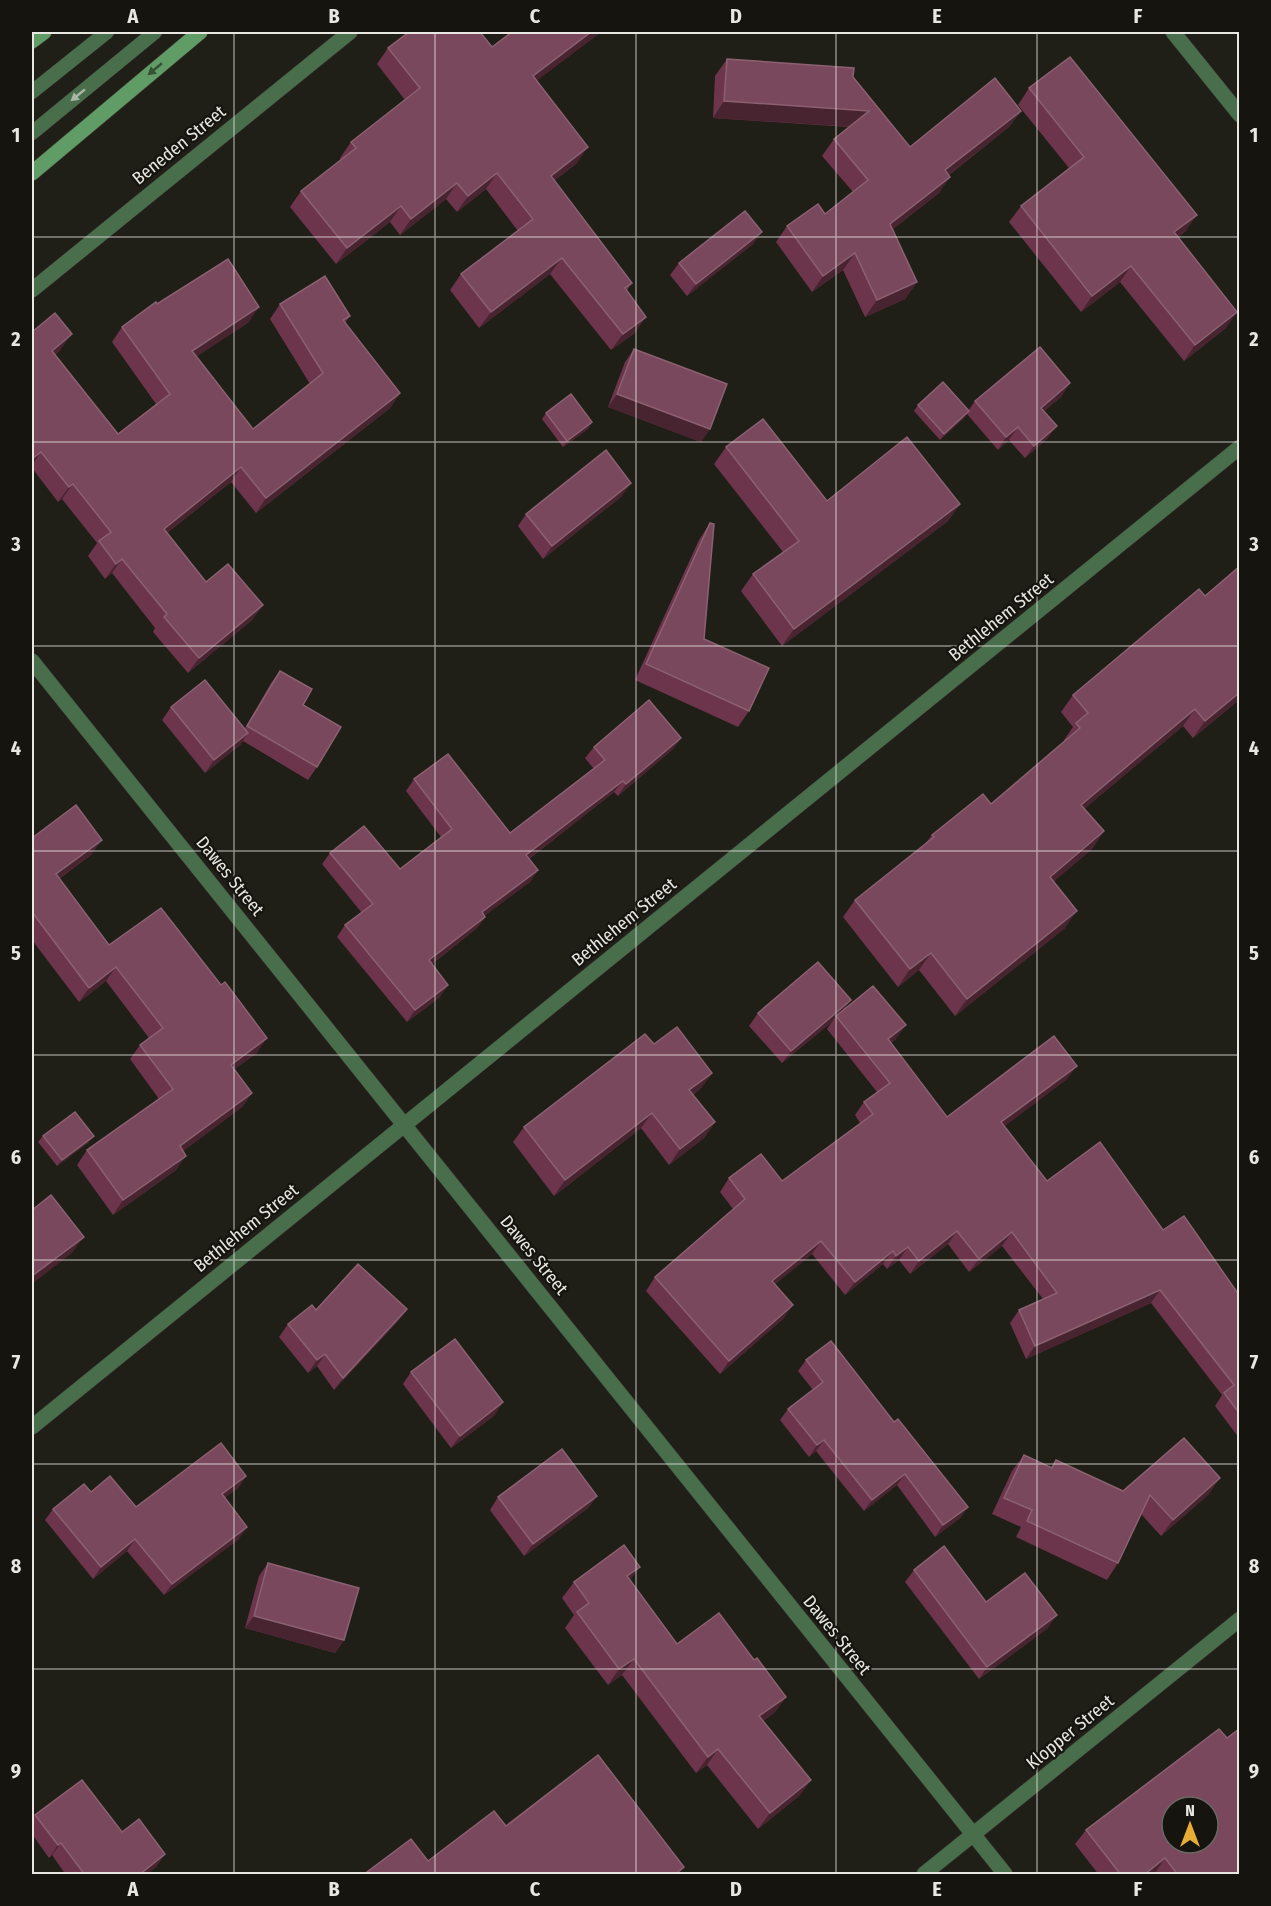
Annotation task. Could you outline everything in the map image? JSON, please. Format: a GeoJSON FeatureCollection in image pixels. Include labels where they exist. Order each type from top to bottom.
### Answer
{"type":"FeatureCollection","features":[{"type":"Feature","properties":{"kind":"main road"},"geometry":{"type":"LineString","coordinates":[[32,41],[44,32]]}},
{"type":"Feature","properties":{"kind":"main road"},"geometry":{"type":"LineString","coordinates":[[32,173],[200,32]]}},
{"type":"Feature","properties":{"kind":"street","name":"Beneden Street"},"geometry":{"type":"LineString","coordinates":[[32,290],[350,32]]}},
{"type":"Feature","properties":{"kind":"street"},"geometry":{"type":"LineString","coordinates":[[1173,32],[1239,115]]}},
{"type":"Feature","properties":{"kind":"street","name":"Bethlehem Street"},"geometry":{"type":"LineString","coordinates":[[32,1427],[1239,447]]}},
{"type":"Feature","properties":{"kind":"street","name":"Dawes Street"},"geometry":{"type":"LineString","coordinates":[[32,661],[1005,1875]]}},
{"type":"Feature","properties":{"kind":"street","name":"Klopper Street"},"geometry":{"type":"LineString","coordinates":[[924,1875],[1239,1619]]}},
{"type":"Feature","properties":{"kind":"lane"},"geometry":{"type":"LineString","coordinates":[[32,92],[108,32]]}},
{"type":"Feature","properties":{"kind":"lane"},"geometry":{"type":"LineString","coordinates":[[32,133],[155,32]]}},
{"type":"Feature","properties":{"kind":"building"},"geometry":{"type":"Polygon","coordinates":[[[409,32],[480,32],[492,47],[512,32],[591,32],[533,76],[588,147],[551,176],[632,283],[625,288],[646,317],[623,334],[562,258],[491,312],[461,274],[533,219],[497,173],[468,196],[457,183],[411,219],[401,206],[347,248],[301,191],[356,148],[351,142],[420,88],[388,48],[409,32]]]}},
{"type":"Feature","properties":{"kind":"building"},"geometry":{"type":"Polygon","coordinates":[[[1070,57],[1197,215],[1174,232],[1237,312],[1195,345],[1131,266],[1092,296],[1021,206],[1084,157],[1029,88],[1070,57]]]}},
{"type":"Feature","properties":{"kind":"building"},"geometry":{"type":"Polygon","coordinates":[[[727,59],[854,68],[853,77],[910,147],[995,78],[1021,111],[945,170],[950,177],[890,224],[917,282],[877,300],[855,253],[823,276],[787,226],[818,204],[825,214],[868,180],[834,139],[869,111],[724,101],[727,59]]]}},
{"type":"Feature","properties":{"kind":"building"},"geometry":{"type":"Polygon","coordinates":[[[745,211],[762,232],[696,284],[679,263],[745,211]]]}},
{"type":"Feature","properties":{"kind":"building"},"geometry":{"type":"Polygon","coordinates":[[[228,259],[259,307],[192,351],[253,429],[323,373],[280,304],[325,276],[350,316],[343,320],[400,393],[266,498],[241,467],[164,529],[206,582],[228,564],[263,605],[199,658],[164,617],[167,614],[122,559],[116,564],[99,541],[111,532],[73,484],[69,487],[41,452],[32,459],[32,332],[55,313],[72,334],[52,351],[118,434],[170,394],[122,327],[156,302],[157,304],[228,259]]]}},
{"type":"Feature","properties":{"kind":"building"},"geometry":{"type":"Polygon","coordinates":[[[1040,347],[1070,383],[1041,408],[1057,426],[1034,446],[1018,427],[1006,437],[975,401],[1040,347]]]}},
{"type":"Feature","properties":{"kind":"building"},"geometry":{"type":"Polygon","coordinates":[[[634,349],[727,384],[710,429],[617,394],[634,349]]]}},
{"type":"Feature","properties":{"kind":"building"},"geometry":{"type":"Polygon","coordinates":[[[943,382],[969,411],[944,434],[918,405],[943,382]]]}},
{"type":"Feature","properties":{"kind":"building"},"geometry":{"type":"Polygon","coordinates":[[[571,394],[592,422],[567,441],[546,413],[571,394]]]}},
{"type":"Feature","properties":{"kind":"building"},"geometry":{"type":"Polygon","coordinates":[[[763,419],[827,501],[907,437],[960,504],[794,629],[753,574],[799,541],[726,447],[763,419]]]}},
{"type":"Feature","properties":{"kind":"building"},"geometry":{"type":"Polygon","coordinates":[[[606,450],[631,483],[552,546],[526,514],[606,450]]]}},
{"type":"Feature","properties":{"kind":"building"},"geometry":{"type":"Polygon","coordinates":[[[710,523],[714,524],[704,639],[769,668],[749,711],[646,664],[710,523]]]}},
{"type":"Feature","properties":{"kind":"building"},"geometry":{"type":"Polygon","coordinates":[[[1239,567],[1239,693],[1205,721],[1195,709],[1081,805],[1104,831],[1050,877],[1077,911],[967,999],[931,953],[910,969],[855,900],[934,837],[932,835],[983,794],[991,804],[1080,728],[1076,723],[1088,713],[1073,695],[1199,589],[1205,596],[1239,567]]]}},
{"type":"Feature","properties":{"kind":"building"},"geometry":{"type":"Polygon","coordinates":[[[280,671],[312,689],[303,705],[341,727],[317,767],[247,726],[280,671]]]}},
{"type":"Feature","properties":{"kind":"building"},"geometry":{"type":"Polygon","coordinates":[[[205,680],[248,733],[214,760],[171,707],[205,680]]]}},
{"type":"Feature","properties":{"kind":"building"},"geometry":{"type":"Polygon","coordinates":[[[649,700],[681,738],[626,784],[623,781],[526,855],[538,870],[482,912],[485,917],[429,960],[448,985],[415,1010],[345,925],[373,904],[330,853],[364,826],[400,869],[452,829],[414,779],[448,754],[510,833],[605,760],[594,747],[649,700]]]}},
{"type":"Feature","properties":{"kind":"building"},"geometry":{"type":"Polygon","coordinates":[[[76,805],[102,840],[56,874],[109,945],[161,908],[221,985],[225,982],[267,1038],[231,1065],[252,1093],[180,1146],[186,1156],[123,1200],[87,1150],[173,1089],[140,1045],[163,1028],[116,967],[89,988],[32,912],[32,838],[76,805]]]}},
{"type":"Feature","properties":{"kind":"building"},"geometry":{"type":"Polygon","coordinates":[[[818,962],[851,1000],[791,1051],[758,1013],[818,962]]]}},
{"type":"Feature","properties":{"kind":"building"},"geometry":{"type":"Polygon","coordinates":[[[873,986],[906,1025],[888,1039],[947,1117],[1054,1036],[1077,1066],[1001,1122],[1047,1181],[1100,1142],[1163,1230],[1184,1216],[1239,1295],[1239,1413],[1224,1393],[1234,1385],[1160,1290],[1035,1346],[1019,1310],[1057,1293],[1012,1232],[979,1259],[957,1231],[919,1261],[908,1247],[896,1256],[893,1251],[855,1282],[821,1241],[772,1281],[793,1305],[729,1361],[655,1277],[745,1199],[729,1178],[761,1154],[782,1181],[873,1114],[864,1102],[890,1083],[836,1016],[873,986]]]}},
{"type":"Feature","properties":{"kind":"building"},"geometry":{"type":"Polygon","coordinates":[[[677,1027],[712,1073],[689,1090],[715,1122],[680,1149],[652,1113],[565,1180],[524,1127],[645,1034],[654,1044],[677,1027]]]}},
{"type":"Feature","properties":{"kind":"building"},"geometry":{"type":"Polygon","coordinates":[[[75,1112],[94,1136],[62,1160],[43,1136],[75,1112]]]}},
{"type":"Feature","properties":{"kind":"building"},"geometry":{"type":"Polygon","coordinates":[[[51,1195],[84,1237],[32,1276],[32,1210],[51,1195]]]}},
{"type":"Feature","properties":{"kind":"building"},"geometry":{"type":"Polygon","coordinates":[[[358,1264],[407,1309],[343,1378],[325,1354],[317,1360],[288,1324],[312,1305],[316,1310],[358,1264]]]}},
{"type":"Feature","properties":{"kind":"building"},"geometry":{"type":"Polygon","coordinates":[[[455,1339],[503,1402],[460,1436],[411,1372],[455,1339]]]}},
{"type":"Feature","properties":{"kind":"building"},"geometry":{"type":"Polygon","coordinates":[[[831,1341],[894,1422],[898,1419],[968,1507],[943,1525],[905,1474],[872,1500],[824,1440],[817,1445],[788,1409],[823,1382],[806,1360],[831,1341]]]}},
{"type":"Feature","properties":{"kind":"building"},"geometry":{"type":"Polygon","coordinates":[[[1184,1438],[1220,1478],[1173,1520],[1150,1495],[1118,1563],[1027,1521],[1032,1510],[1004,1498],[1024,1455],[1052,1468],[1056,1460],[1123,1491],[1184,1438]]]}},
{"type":"Feature","properties":{"kind":"building"},"geometry":{"type":"Polygon","coordinates":[[[221,1443],[246,1476],[222,1494],[247,1527],[172,1584],[135,1539],[101,1567],[53,1509],[84,1484],[91,1492],[110,1476],[136,1507],[221,1443]]]}},
{"type":"Feature","properties":{"kind":"building"},"geometry":{"type":"Polygon","coordinates":[[[562,1449],[597,1496],[533,1544],[498,1497],[562,1449]]]}},
{"type":"Feature","properties":{"kind":"building"},"geometry":{"type":"Polygon","coordinates":[[[624,1545],[640,1567],[627,1576],[677,1644],[719,1613],[754,1660],[757,1658],[786,1697],[759,1716],[811,1780],[770,1813],[718,1749],[708,1757],[634,1659],[619,1669],[577,1612],[589,1603],[574,1582],[624,1545]]]}},
{"type":"Feature","properties":{"kind":"building"},"geometry":{"type":"Polygon","coordinates":[[[944,1546],[986,1602],[1025,1573],[1057,1615],[987,1667],[914,1570],[944,1546]]]}},
{"type":"Feature","properties":{"kind":"building"},"geometry":{"type":"Polygon","coordinates":[[[268,1563],[359,1588],[344,1640],[254,1616],[268,1563]]]}},
{"type":"Feature","properties":{"kind":"building"},"geometry":{"type":"Polygon","coordinates":[[[1219,1729],[1227,1738],[1239,1729],[1239,1875],[1178,1875],[1165,1858],[1144,1875],[1121,1875],[1086,1830],[1219,1729]]]}},
{"type":"Feature","properties":{"kind":"building"},"geometry":{"type":"Polygon","coordinates":[[[598,1755],[684,1867],[674,1875],[363,1875],[411,1839],[428,1861],[494,1811],[506,1826],[598,1755]]]}},
{"type":"Feature","properties":{"kind":"building"},"geometry":{"type":"Polygon","coordinates":[[[82,1780],[122,1832],[139,1819],[165,1854],[139,1875],[85,1875],[61,1843],[58,1845],[35,1815],[82,1780]]]}}]}
